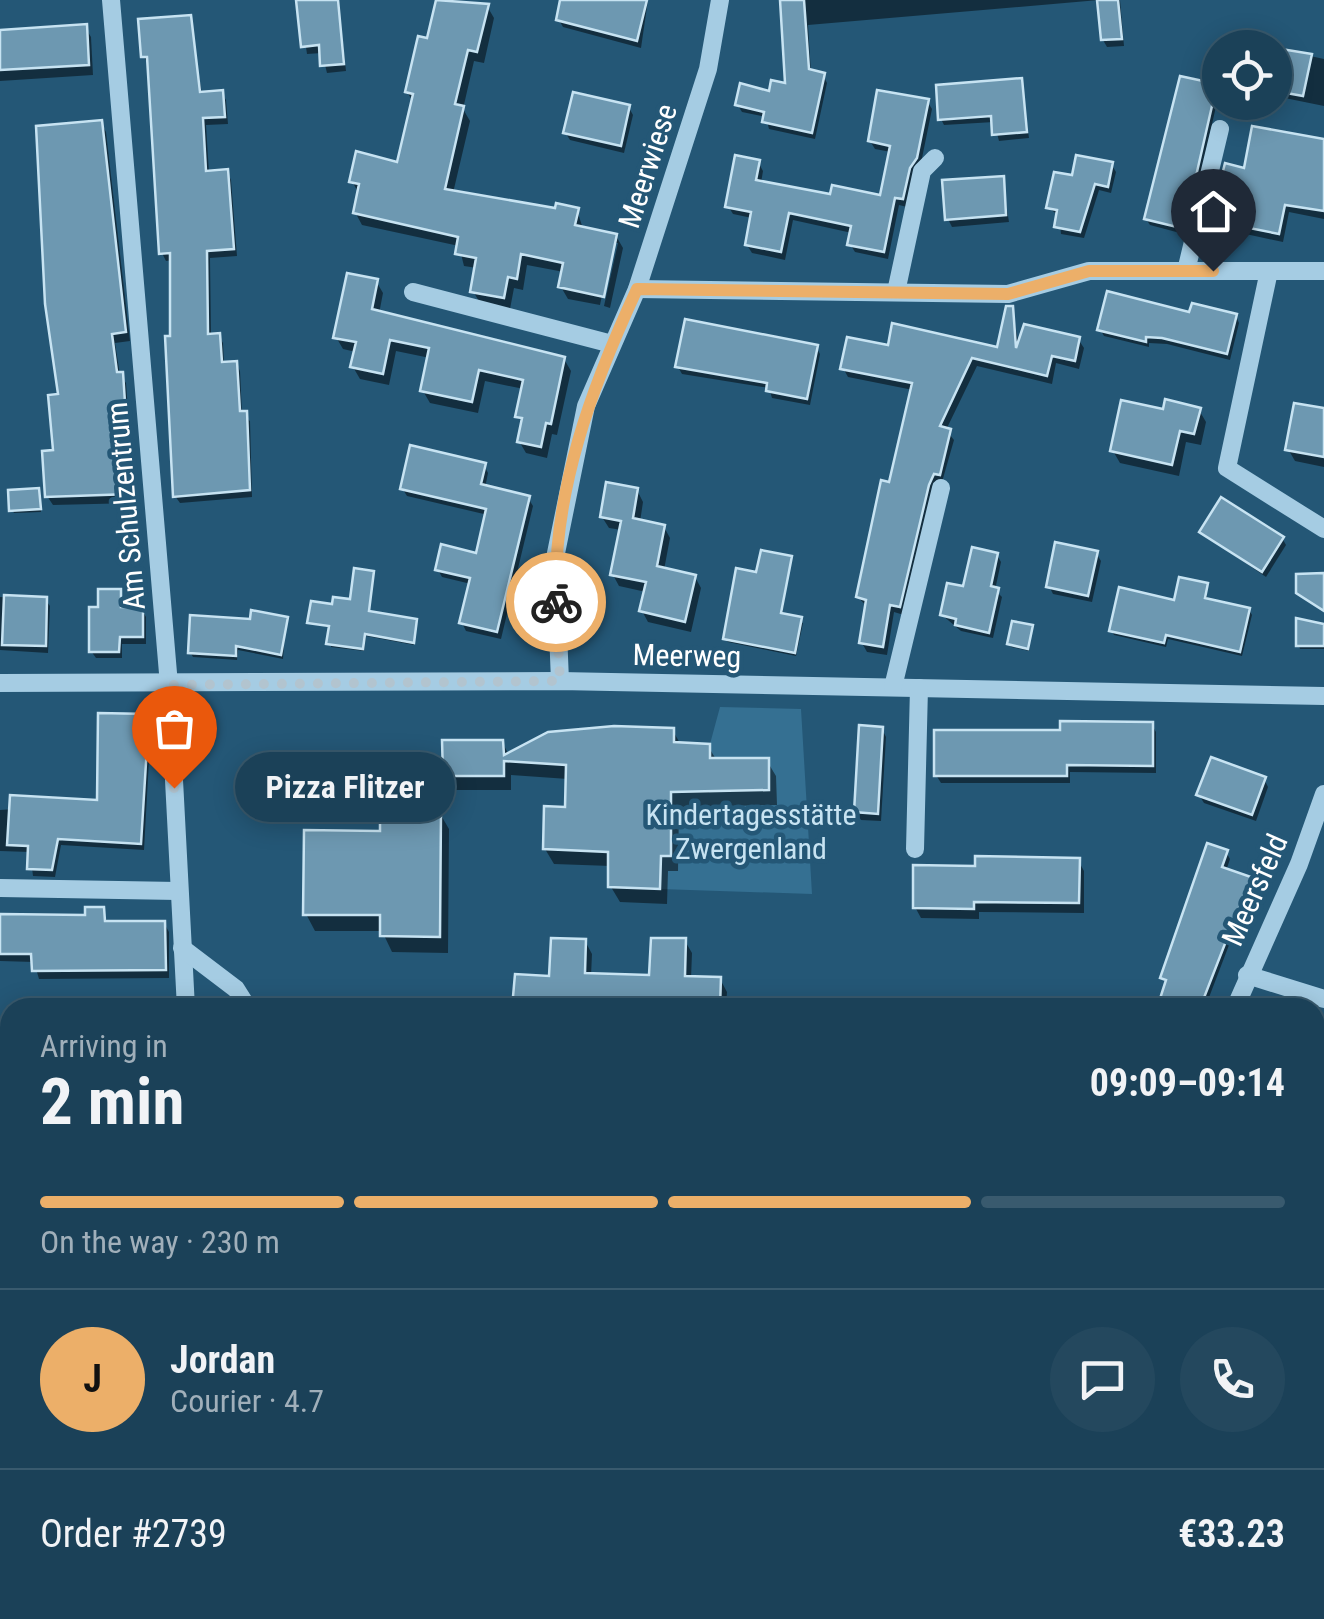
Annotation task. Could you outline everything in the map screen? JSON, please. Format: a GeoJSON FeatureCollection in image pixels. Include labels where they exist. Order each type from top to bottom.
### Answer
{"type":"FeatureCollection","features":[{"type":"Feature","properties":{"kind":"street","name":"Am Schulzentrum"},"geometry":{"type":"LineString","coordinates":[[111,0],[169,685],[185,998]]}},
{"type":"Feature","properties":{"kind":"street","name":"Meerwiese"},"geometry":{"type":"LineString","coordinates":[[560,681],[554,558],[586,406],[637,289],[708,68],[720,0]]}},
{"type":"Feature","properties":{"kind":"street"},"geometry":{"type":"LineString","coordinates":[[1186,271],[1220,128]]}},
{"type":"Feature","properties":{"kind":"street"},"geometry":{"type":"LineString","coordinates":[[896,292],[922,171],[935,158]]}},
{"type":"Feature","properties":{"kind":"street"},"geometry":{"type":"LineString","coordinates":[[1269,270],[1227,468],[1324,529]]}},
{"type":"Feature","properties":{"kind":"street"},"geometry":{"type":"LineString","coordinates":[[637,289],[1008,294],[1089,271],[1324,271]]}},
{"type":"Feature","properties":{"kind":"street"},"geometry":{"type":"LineString","coordinates":[[414,292],[612,344]]}},
{"type":"Feature","properties":{"kind":"street"},"geometry":{"type":"LineString","coordinates":[[894,688],[940,488]]}},
{"type":"Feature","properties":{"kind":"street","name":"Meerweg"},"geometry":{"type":"LineString","coordinates":[[0,683],[560,681],[1324,696]]}},
{"type":"Feature","properties":{"kind":"street"},"geometry":{"type":"LineString","coordinates":[[914,849],[919,688]]}},
{"type":"Feature","properties":{"kind":"street","name":"Meersfeld"},"geometry":{"type":"LineString","coordinates":[[1240,998],[1299,864],[1324,794]]}},
{"type":"Feature","properties":{"kind":"street"},"geometry":{"type":"LineString","coordinates":[[0,888],[178,892]]}},
{"type":"Feature","properties":{"kind":"street"},"geometry":{"type":"LineString","coordinates":[[182,948],[236,989],[242,998]]}},
{"type":"Feature","properties":{"kind":"street"},"geometry":{"type":"LineString","coordinates":[[1248,975],[1321,998]]}},
{"type":"Feature","properties":{"kind":"green space","name":"Kindertagesstätte Zwergenland"},"geometry":{"type":"Polygon","coordinates":[[[720,707],[801,709],[812,894],[660,889],[661,856],[671,855],[671,792],[709,793],[710,744],[720,707]]]}},
{"type":"Feature","properties":{"kind":"building"},"geometry":{"type":"Polygon","coordinates":[[[296,0],[338,0],[344,64],[320,66],[319,45],[301,47],[296,0]]]}},
{"type":"Feature","properties":{"kind":"building"},"geometry":{"type":"Polygon","coordinates":[[[436,0],[489,4],[477,52],[468,50],[455,104],[464,106],[445,189],[555,208],[556,203],[579,208],[575,225],[617,234],[604,297],[558,287],[563,263],[521,254],[517,279],[508,277],[504,298],[470,292],[476,258],[455,254],[458,237],[353,213],[359,184],[349,182],[356,151],[397,162],[413,94],[405,92],[418,36],[427,38],[436,0]]]}},
{"type":"Feature","properties":{"kind":"building"},"geometry":{"type":"Polygon","coordinates":[[[560,0],[647,0],[637,41],[556,20],[560,0]]]}},
{"type":"Feature","properties":{"kind":"building"},"geometry":{"type":"Polygon","coordinates":[[[780,0],[804,0],[809,69],[825,73],[812,133],[762,122],[764,112],[735,105],[740,83],[769,91],[771,80],[785,83],[780,0]]]}},
{"type":"Feature","properties":{"kind":"building"},"geometry":{"type":"Polygon","coordinates":[[[1097,0],[1118,0],[1122,39],[1101,40],[1097,0]]]}},
{"type":"Feature","properties":{"kind":"building"},"geometry":{"type":"Polygon","coordinates":[[[191,15],[200,92],[223,90],[225,117],[203,118],[206,171],[228,169],[234,249],[207,251],[208,334],[220,333],[222,362],[237,361],[240,411],[247,411],[250,490],[173,497],[165,336],[170,336],[170,253],[159,254],[147,57],[141,57],[138,19],[191,15]]]}},
{"type":"Feature","properties":{"kind":"building"},"geometry":{"type":"Polygon","coordinates":[[[87,24],[89,65],[0,70],[0,30],[87,24]]]}},
{"type":"Feature","properties":{"kind":"building"},"geometry":{"type":"Polygon","coordinates":[[[1292,51],[1312,54],[1303,96],[1292,94],[1292,51]]]}},
{"type":"Feature","properties":{"kind":"building"},"geometry":{"type":"Polygon","coordinates":[[[1180,76],[1202,81],[1202,120],[1209,120],[1194,185],[1188,184],[1177,227],[1144,219],[1180,76]]]}},
{"type":"Feature","properties":{"kind":"building"},"geometry":{"type":"Polygon","coordinates":[[[1022,78],[1027,132],[992,135],[991,116],[938,120],[936,85],[1022,78]]]}},
{"type":"Feature","properties":{"kind":"building"},"geometry":{"type":"Polygon","coordinates":[[[877,90],[929,99],[917,158],[910,168],[903,199],[895,198],[884,252],[847,245],[851,226],[789,213],[781,252],[745,245],[751,212],[725,207],[735,155],[760,160],[756,180],[830,194],[832,185],[880,195],[890,146],[868,141],[877,90]]]}},
{"type":"Feature","properties":{"kind":"building"},"geometry":{"type":"Polygon","coordinates":[[[573,92],[630,105],[621,146],[563,133],[573,92]]]}},
{"type":"Feature","properties":{"kind":"building"},"geometry":{"type":"Polygon","coordinates":[[[102,120],[126,332],[112,334],[117,372],[123,372],[131,494],[45,497],[42,451],[53,450],[48,395],[58,394],[45,304],[36,126],[102,120]]]}},
{"type":"Feature","properties":{"kind":"building"},"geometry":{"type":"Polygon","coordinates":[[[1252,126],[1324,139],[1324,211],[1285,205],[1279,234],[1224,223],[1229,194],[1218,191],[1225,163],[1244,168],[1252,126]]]}},
{"type":"Feature","properties":{"kind":"building"},"geometry":{"type":"Polygon","coordinates":[[[1076,155],[1113,162],[1108,187],[1095,184],[1080,232],[1054,227],[1057,210],[1046,208],[1054,172],[1072,175],[1076,155]]]}},
{"type":"Feature","properties":{"kind":"building"},"geometry":{"type":"Polygon","coordinates":[[[1004,176],[1006,215],[945,220],[942,180],[1004,176]]]}},
{"type":"Feature","properties":{"kind":"building"},"geometry":{"type":"Polygon","coordinates":[[[347,273],[378,279],[372,309],[565,357],[551,424],[546,423],[541,447],[517,442],[522,418],[515,417],[523,380],[479,370],[472,402],[420,391],[429,348],[390,340],[383,374],[350,367],[356,342],[333,338],[347,273]]]}},
{"type":"Feature","properties":{"kind":"building"},"geometry":{"type":"Polygon","coordinates":[[[1107,291],[1189,312],[1192,303],[1237,314],[1227,354],[1162,338],[1146,337],[1146,342],[1097,330],[1107,291]]]}},
{"type":"Feature","properties":{"kind":"building"},"geometry":{"type":"Polygon","coordinates":[[[1006,306],[1013,306],[1016,348],[1024,324],[1080,337],[1075,361],[1052,356],[1047,376],[972,358],[940,426],[951,429],[940,475],[934,474],[929,485],[900,607],[890,605],[883,647],[859,643],[866,600],[856,597],[881,480],[889,482],[912,383],[840,369],[847,337],[888,345],[892,323],[997,347],[1006,306]]]}},
{"type":"Feature","properties":{"kind":"building"},"geometry":{"type":"Polygon","coordinates":[[[685,319],[818,345],[807,399],[766,391],[767,383],[675,367],[685,319]]]}},
{"type":"Feature","properties":{"kind":"building"},"geometry":{"type":"Polygon","coordinates":[[[1165,399],[1201,408],[1194,434],[1180,431],[1172,465],[1110,451],[1121,400],[1163,409],[1165,399]]]}},
{"type":"Feature","properties":{"kind":"building"},"geometry":{"type":"Polygon","coordinates":[[[1294,403],[1324,408],[1324,457],[1285,450],[1294,403]]]}},
{"type":"Feature","properties":{"kind":"building"},"geometry":{"type":"Polygon","coordinates":[[[410,445],[486,463],[481,484],[530,496],[497,632],[459,623],[470,578],[435,570],[441,544],[476,553],[486,509],[400,489],[410,445]]]}},
{"type":"Feature","properties":{"kind":"building"},"geometry":{"type":"Polygon","coordinates":[[[606,482],[638,488],[633,518],[665,525],[657,566],[696,575],[685,622],[639,611],[646,582],[610,575],[621,521],[600,517],[606,482]]]}},
{"type":"Feature","properties":{"kind":"building"},"geometry":{"type":"Polygon","coordinates":[[[39,488],[41,509],[9,511],[8,490],[39,488]]]}},
{"type":"Feature","properties":{"kind":"building"},"geometry":{"type":"Polygon","coordinates":[[[1221,497],[1284,537],[1262,572],[1199,532],[1221,497]]]}},
{"type":"Feature","properties":{"kind":"building"},"geometry":{"type":"Polygon","coordinates":[[[1055,542],[1098,551],[1088,596],[1046,587],[1055,542]]]}},
{"type":"Feature","properties":{"kind":"building"},"geometry":{"type":"Polygon","coordinates":[[[972,547],[998,553],[991,586],[999,588],[989,633],[955,625],[956,619],[940,615],[947,583],[963,586],[972,547]]]}},
{"type":"Feature","properties":{"kind":"building"},"geometry":{"type":"Polygon","coordinates":[[[761,550],[792,556],[781,613],[802,617],[795,653],[723,639],[736,568],[756,572],[761,550]]]}},
{"type":"Feature","properties":{"kind":"building"},"geometry":{"type":"Polygon","coordinates":[[[354,568],[374,571],[369,611],[417,619],[414,643],[365,634],[363,649],[326,644],[329,626],[307,623],[311,601],[332,604],[333,597],[350,599],[354,568]]]}},
{"type":"Feature","properties":{"kind":"building"},"geometry":{"type":"Polygon","coordinates":[[[1324,573],[1324,611],[1296,593],[1296,574],[1324,573]]]}},
{"type":"Feature","properties":{"kind":"building"},"geometry":{"type":"Polygon","coordinates":[[[1179,577],[1208,583],[1205,598],[1250,608],[1240,652],[1166,635],[1164,643],[1109,631],[1119,587],[1174,600],[1179,577]]]}},
{"type":"Feature","properties":{"kind":"building"},"geometry":{"type":"Polygon","coordinates":[[[98,589],[121,589],[121,607],[143,607],[143,637],[120,637],[119,652],[89,652],[89,607],[98,607],[98,589]]]}},
{"type":"Feature","properties":{"kind":"building"},"geometry":{"type":"Polygon","coordinates":[[[4,595],[47,597],[46,646],[2,645],[4,595]]]}},
{"type":"Feature","properties":{"kind":"building"},"geometry":{"type":"Polygon","coordinates":[[[251,610],[288,617],[281,655],[236,646],[236,656],[188,653],[190,615],[250,619],[251,610]]]}},
{"type":"Feature","properties":{"kind":"building"},"geometry":{"type":"Polygon","coordinates":[[[1296,618],[1324,624],[1324,646],[1296,646],[1296,618]]]}},
{"type":"Feature","properties":{"kind":"building"},"geometry":{"type":"Polygon","coordinates":[[[1012,621],[1033,625],[1028,649],[1007,644],[1012,621]]]}},
{"type":"Feature","properties":{"kind":"building"},"geometry":{"type":"Polygon","coordinates":[[[98,713],[149,714],[141,844],[58,839],[52,870],[27,869],[28,846],[7,845],[10,795],[97,800],[98,713]]]}},
{"type":"Feature","properties":{"kind":"building"},"geometry":{"type":"Polygon","coordinates":[[[1060,721],[1153,722],[1153,766],[1067,765],[1067,776],[934,776],[934,730],[1060,730],[1060,721]]]}},
{"type":"Feature","properties":{"kind":"building"},"geometry":{"type":"Polygon","coordinates":[[[859,725],[883,727],[878,814],[854,812],[859,725]]]}},
{"type":"Feature","properties":{"kind":"building","name":"Kindertagesstätte Zwergenland"},"geometry":{"type":"Polygon","coordinates":[[[614,726],[674,728],[674,742],[710,744],[710,758],[769,758],[769,790],[671,792],[671,856],[661,856],[660,889],[608,887],[608,852],[543,849],[544,806],[565,807],[566,765],[504,761],[504,776],[443,776],[442,740],[503,740],[504,755],[548,732],[614,726]]]}},
{"type":"Feature","properties":{"kind":"building"},"geometry":{"type":"Polygon","coordinates":[[[1211,757],[1266,777],[1252,815],[1196,795],[1211,757]]]}},
{"type":"Feature","properties":{"kind":"building"},"geometry":{"type":"Polygon","coordinates":[[[257,769],[301,769],[300,808],[256,808],[257,769]]]}},
{"type":"Feature","properties":{"kind":"building"},"geometry":{"type":"Polygon","coordinates":[[[380,809],[441,810],[440,937],[380,936],[380,915],[303,915],[304,830],[380,831],[380,809]]]}},
{"type":"Feature","properties":{"kind":"building"},"geometry":{"type":"Polygon","coordinates":[[[1207,843],[1228,850],[1222,867],[1251,877],[1204,998],[1160,998],[1166,980],[1160,978],[1207,843]]]}},
{"type":"Feature","properties":{"kind":"building"},"geometry":{"type":"Polygon","coordinates":[[[975,856],[1080,858],[1079,903],[974,902],[974,909],[913,908],[913,865],[975,866],[975,856]]]}},
{"type":"Feature","properties":{"kind":"building"},"geometry":{"type":"Polygon","coordinates":[[[85,907],[104,907],[105,921],[165,921],[166,970],[32,971],[31,954],[0,954],[0,914],[85,915],[85,907]]]}},
{"type":"Feature","properties":{"kind":"building"},"geometry":{"type":"Polygon","coordinates":[[[551,938],[586,939],[585,973],[649,975],[651,938],[686,938],[685,976],[721,977],[720,998],[513,998],[515,974],[549,976],[551,938]]]}},
{"type":"Feature","properties":{"kind":"way so far"},"geometry":{"type":"LineString","coordinates":[[174,788],[169,685],[560,681],[556,602]]}},
{"type":"Feature","properties":{"kind":"place","name":"Pizza Flitzer"},"geometry":{"type":"Point","coordinates":[174,788]}},
{"type":"Feature","properties":{"kind":"route"},"geometry":{"type":"LineString","coordinates":[[556,602],[554,558],[586,406],[637,289],[1008,294],[1089,271],[1213,271]]}}]}
